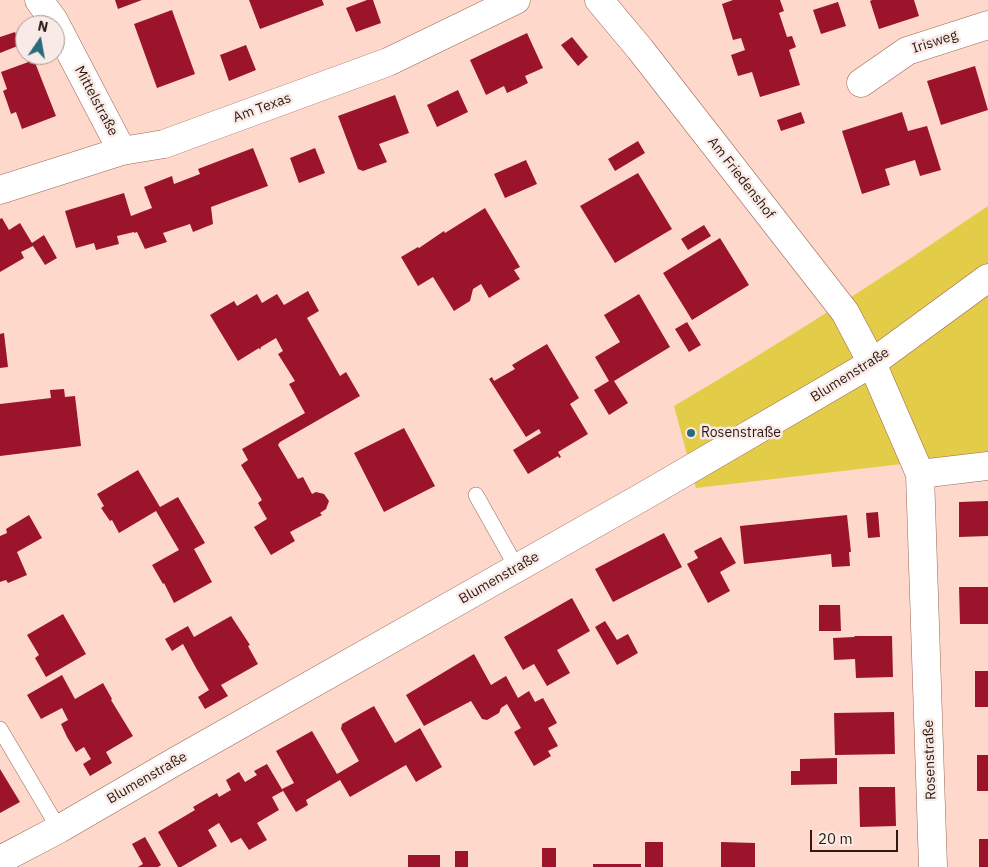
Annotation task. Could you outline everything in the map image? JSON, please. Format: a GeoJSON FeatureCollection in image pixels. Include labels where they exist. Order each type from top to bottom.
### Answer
{"type":"FeatureCollection","features":[{"type":"Feature","properties":{"kind":"street","name":"Mittelstraße"},"geometry":{"type":"LineString","coordinates":[[39,0],[54,21],[122,151]]}},
{"type":"Feature","properties":{"kind":"street","name":"Am Texas"},"geometry":{"type":"LineString","coordinates":[[0,190],[122,151],[164,144],[388,62],[516,0]]}},
{"type":"Feature","properties":{"kind":"street","name":"Am Friedenshof"},"geometry":{"type":"LineString","coordinates":[[599,0],[846,312],[872,364]]}},
{"type":"Feature","properties":{"kind":"street","name":"Irisweg"},"geometry":{"type":"LineString","coordinates":[[861,82],[907,52],[988,25]]}},
{"type":"Feature","properties":{"kind":"street","name":"Blumenstraße"},"geometry":{"type":"LineString","coordinates":[[0,860],[59,829],[872,364],[988,278]]}},
{"type":"Feature","properties":{"kind":"street","name":"Rosenstraße"},"geometry":{"type":"LineString","coordinates":[[872,364],[920,474],[933,867]]}},
{"type":"Feature","properties":{"kind":"street"},"geometry":{"type":"LineString","coordinates":[[920,474],[988,466]]}},
{"type":"Feature","properties":{"kind":"lane"},"geometry":{"type":"LineString","coordinates":[[476,495],[517,568]]}},
{"type":"Feature","properties":{"kind":"lane"},"geometry":{"type":"LineString","coordinates":[[0,729],[59,829]]}},
{"type":"Feature","properties":{"kind":"shaded area"},"geometry":{"type":"Polygon","coordinates":[[[988,206],[988,454],[696,488],[674,406],[833,309],[988,206]]]}},
{"type":"Feature","properties":{"kind":"building"},"geometry":{"type":"Polygon","coordinates":[[[115,0],[142,0],[118,9],[115,0]]]}},
{"type":"Feature","properties":{"kind":"building"},"geometry":{"type":"Polygon","coordinates":[[[249,0],[322,0],[324,5],[260,29],[249,0]]]}},
{"type":"Feature","properties":{"kind":"building"},"geometry":{"type":"Polygon","coordinates":[[[367,0],[373,0],[381,23],[356,32],[346,8],[367,0]]]}},
{"type":"Feature","properties":{"kind":"building"},"geometry":{"type":"Polygon","coordinates":[[[733,0],[780,0],[784,11],[779,13],[787,37],[792,36],[796,47],[789,50],[800,85],[760,97],[752,72],[738,76],[731,55],[745,50],[741,38],[733,40],[722,4],[733,0]]]}},
{"type":"Feature","properties":{"kind":"building"},"geometry":{"type":"Polygon","coordinates":[[[914,0],[919,16],[879,29],[870,1],[914,0]]]}},
{"type":"Feature","properties":{"kind":"building"},"geometry":{"type":"Polygon","coordinates":[[[838,2],[846,26],[821,34],[813,10],[838,2]]]}},
{"type":"Feature","properties":{"kind":"building"},"geometry":{"type":"Polygon","coordinates":[[[172,10],[195,74],[157,88],[134,24],[172,10]]]}},
{"type":"Feature","properties":{"kind":"building"},"geometry":{"type":"Polygon","coordinates":[[[15,32],[15,47],[0,53],[0,37],[15,32]]]}},
{"type":"Feature","properties":{"kind":"building"},"geometry":{"type":"Polygon","coordinates":[[[527,33],[543,68],[525,76],[528,83],[518,88],[507,93],[504,86],[486,95],[470,60],[527,33]]]}},
{"type":"Feature","properties":{"kind":"building"},"geometry":{"type":"Polygon","coordinates":[[[572,37],[588,57],[578,66],[561,45],[572,37]]]}},
{"type":"Feature","properties":{"kind":"building"},"geometry":{"type":"Polygon","coordinates":[[[246,45],[256,70],[229,81],[220,55],[246,45]]]}},
{"type":"Feature","properties":{"kind":"building"},"geometry":{"type":"Polygon","coordinates":[[[20,65],[36,65],[56,116],[22,129],[16,112],[11,114],[3,91],[7,89],[1,72],[20,65]]]}},
{"type":"Feature","properties":{"kind":"building"},"geometry":{"type":"Polygon","coordinates":[[[975,66],[988,110],[941,125],[927,81],[975,66]]]}},
{"type":"Feature","properties":{"kind":"building"},"geometry":{"type":"Polygon","coordinates":[[[458,90],[468,112],[437,127],[427,105],[458,90]]]}},
{"type":"Feature","properties":{"kind":"building"},"geometry":{"type":"Polygon","coordinates":[[[395,95],[409,133],[379,144],[387,162],[363,171],[358,169],[338,116],[395,95]]]}},
{"type":"Feature","properties":{"kind":"building"},"geometry":{"type":"Polygon","coordinates":[[[801,112],[805,123],[781,131],[777,120],[801,112]]]}},
{"type":"Feature","properties":{"kind":"building"},"geometry":{"type":"Polygon","coordinates":[[[902,112],[908,131],[927,126],[941,170],[920,176],[915,160],[885,169],[890,185],[862,194],[842,131],[902,112]]]}},
{"type":"Feature","properties":{"kind":"building"},"geometry":{"type":"Polygon","coordinates":[[[638,141],[645,153],[615,171],[608,159],[638,141]]]}},
{"type":"Feature","properties":{"kind":"building"},"geometry":{"type":"Polygon","coordinates":[[[253,148],[268,186],[211,207],[213,224],[193,232],[190,224],[163,233],[167,242],[145,249],[137,232],[117,236],[119,244],[96,250],[94,243],[76,248],[65,211],[124,193],[131,216],[152,208],[144,187],[172,176],[174,184],[200,174],[198,169],[253,148]]]}},
{"type":"Feature","properties":{"kind":"building"},"geometry":{"type":"Polygon","coordinates":[[[315,148],[325,173],[299,183],[290,158],[315,148]]]}},
{"type":"Feature","properties":{"kind":"building"},"geometry":{"type":"Polygon","coordinates":[[[526,160],[537,184],[505,198],[494,174],[526,160]]]}},
{"type":"Feature","properties":{"kind":"building"},"geometry":{"type":"Polygon","coordinates":[[[638,173],[672,229],[615,263],[580,206],[638,173]]]}},
{"type":"Feature","properties":{"kind":"building"},"geometry":{"type":"Polygon","coordinates":[[[485,208],[520,267],[514,270],[520,279],[489,298],[481,284],[473,289],[470,301],[454,311],[433,277],[418,286],[401,257],[485,208]]]}},
{"type":"Feature","properties":{"kind":"building"},"geometry":{"type":"Polygon","coordinates":[[[2,218],[9,230],[20,223],[32,243],[44,235],[57,258],[45,265],[33,246],[21,252],[24,258],[0,272],[0,219],[2,218]]]}},
{"type":"Feature","properties":{"kind":"building"},"geometry":{"type":"Polygon","coordinates":[[[704,225],[711,236],[688,250],[681,239],[704,225]]]}},
{"type":"Feature","properties":{"kind":"building"},"geometry":{"type":"Polygon","coordinates":[[[720,238],[749,285],[692,320],[663,273],[720,238]]]}},
{"type":"Feature","properties":{"kind":"building"},"geometry":{"type":"Polygon","coordinates":[[[308,291],[319,311],[307,318],[340,376],[346,372],[360,396],[280,442],[278,445],[298,479],[303,477],[312,494],[316,492],[324,494],[329,501],[326,509],[320,513],[322,515],[290,532],[295,541],[271,555],[254,527],[267,519],[258,503],[262,500],[241,465],[248,460],[242,449],[305,413],[289,384],[295,381],[278,354],[283,351],[276,338],[261,347],[260,350],[259,348],[238,361],[210,315],[234,301],[237,306],[257,294],[262,303],[277,294],[284,305],[308,291]]]}},
{"type":"Feature","properties":{"kind":"building"},"geometry":{"type":"Polygon","coordinates":[[[639,294],[670,347],[614,381],[628,403],[609,415],[594,390],[609,381],[595,357],[620,342],[604,315],[639,294]]]}},
{"type":"Feature","properties":{"kind":"building"},"geometry":{"type":"Polygon","coordinates":[[[687,322],[701,345],[689,352],[675,329],[687,322]]]}},
{"type":"Feature","properties":{"kind":"building"},"geometry":{"type":"Polygon","coordinates":[[[4,333],[8,367],[0,368],[0,334],[4,333]]]}},
{"type":"Feature","properties":{"kind":"building"},"geometry":{"type":"Polygon","coordinates":[[[547,344],[579,398],[570,404],[588,434],[558,452],[561,457],[559,458],[558,456],[528,474],[513,450],[541,433],[539,429],[526,437],[489,379],[492,377],[494,381],[515,369],[512,365],[547,344]]]}},
{"type":"Feature","properties":{"kind":"building"},"geometry":{"type":"Polygon","coordinates":[[[64,389],[65,397],[75,396],[81,446],[0,456],[0,404],[51,398],[50,390],[64,389]]]}},
{"type":"Feature","properties":{"kind":"building"},"geometry":{"type":"Polygon","coordinates":[[[404,428],[435,486],[384,512],[354,453],[404,428]]]}},
{"type":"Feature","properties":{"kind":"building"},"geometry":{"type":"Polygon","coordinates":[[[138,470],[160,507],[178,497],[205,543],[194,549],[212,582],[174,603],[152,565],[179,550],[156,511],[119,533],[112,520],[110,521],[101,508],[104,506],[97,494],[138,470]]]}},
{"type":"Feature","properties":{"kind":"building"},"geometry":{"type":"Polygon","coordinates":[[[988,501],[988,536],[959,537],[959,502],[988,501]]]}},
{"type":"Feature","properties":{"kind":"building"},"geometry":{"type":"Polygon","coordinates":[[[878,512],[880,537],[868,538],[866,513],[878,512]]]}},
{"type":"Feature","properties":{"kind":"building"},"geometry":{"type":"Polygon","coordinates":[[[29,515],[42,538],[17,552],[27,575],[8,583],[6,580],[0,582],[0,536],[7,533],[6,529],[29,515]]]}},
{"type":"Feature","properties":{"kind":"building"},"geometry":{"type":"Polygon","coordinates":[[[847,515],[851,552],[849,552],[850,566],[832,567],[831,554],[744,564],[740,526],[847,515]]]}},
{"type":"Feature","properties":{"kind":"building"},"geometry":{"type":"Polygon","coordinates":[[[664,533],[682,567],[613,602],[595,569],[664,533]]]}},
{"type":"Feature","properties":{"kind":"building"},"geometry":{"type":"Polygon","coordinates":[[[721,537],[736,563],[720,572],[730,591],[708,603],[687,564],[698,558],[694,551],[721,537]]]}},
{"type":"Feature","properties":{"kind":"building"},"geometry":{"type":"Polygon","coordinates":[[[959,587],[988,587],[988,624],[960,624],[959,587]]]}},
{"type":"Feature","properties":{"kind":"building"},"geometry":{"type":"Polygon","coordinates":[[[572,598],[590,631],[557,650],[570,673],[547,686],[534,664],[523,670],[504,637],[572,598]]]}},
{"type":"Feature","properties":{"kind":"building"},"geometry":{"type":"Polygon","coordinates":[[[819,605],[840,605],[841,631],[819,631],[819,605]]]}},
{"type":"Feature","properties":{"kind":"building"},"geometry":{"type":"Polygon","coordinates":[[[63,614],[86,654],[46,677],[35,658],[39,655],[27,635],[63,614]]]}},
{"type":"Feature","properties":{"kind":"building"},"geometry":{"type":"Polygon","coordinates":[[[231,616],[250,645],[248,646],[258,664],[221,685],[228,696],[205,709],[198,697],[209,690],[183,644],[172,651],[165,639],[188,626],[194,637],[231,616]]]}},
{"type":"Feature","properties":{"kind":"building"},"geometry":{"type":"Polygon","coordinates":[[[605,621],[617,640],[628,634],[638,653],[617,665],[595,627],[605,621]]]}},
{"type":"Feature","properties":{"kind":"building"},"geometry":{"type":"Polygon","coordinates":[[[892,636],[893,677],[856,678],[855,659],[834,660],[833,638],[892,636]]]}},
{"type":"Feature","properties":{"kind":"building"},"geometry":{"type":"Polygon","coordinates":[[[474,654],[491,685],[506,676],[518,698],[529,691],[535,702],[543,698],[557,723],[548,728],[558,746],[548,751],[551,756],[534,766],[514,732],[521,728],[507,704],[501,708],[499,713],[487,720],[482,719],[471,701],[424,726],[406,695],[474,654]]]}},
{"type":"Feature","properties":{"kind":"building"},"geometry":{"type":"Polygon","coordinates":[[[975,671],[988,671],[988,707],[975,707],[975,671]]]}},
{"type":"Feature","properties":{"kind":"building"},"geometry":{"type":"Polygon","coordinates":[[[62,675],[75,699],[103,683],[133,736],[106,752],[112,763],[90,776],[83,764],[91,759],[84,747],[76,752],[67,737],[61,724],[68,720],[62,708],[41,719],[27,695],[62,675]]]}},
{"type":"Feature","properties":{"kind":"building"},"geometry":{"type":"Polygon","coordinates":[[[374,706],[395,743],[420,728],[442,767],[416,782],[406,765],[350,797],[340,780],[306,800],[308,805],[296,812],[282,789],[294,783],[276,751],[312,731],[337,774],[359,761],[341,729],[342,724],[374,706]]]}},
{"type":"Feature","properties":{"kind":"building"},"geometry":{"type":"Polygon","coordinates":[[[894,712],[895,754],[835,755],[834,713],[894,712]]]}},
{"type":"Feature","properties":{"kind":"building"},"geometry":{"type":"Polygon","coordinates":[[[977,755],[988,755],[988,791],[977,791],[977,755]]]}},
{"type":"Feature","properties":{"kind":"building"},"geometry":{"type":"Polygon","coordinates":[[[837,758],[837,784],[791,785],[791,771],[800,771],[800,759],[837,758]]]}},
{"type":"Feature","properties":{"kind":"building"},"geometry":{"type":"Polygon","coordinates":[[[267,764],[283,791],[272,797],[279,810],[257,823],[267,840],[249,850],[241,838],[231,843],[219,823],[208,830],[217,846],[178,867],[158,832],[195,810],[193,807],[217,793],[219,797],[231,790],[226,780],[239,772],[245,782],[257,775],[254,771],[267,764]]]}},
{"type":"Feature","properties":{"kind":"building"},"geometry":{"type":"Polygon","coordinates":[[[0,769],[20,802],[0,813],[0,769]]]}},
{"type":"Feature","properties":{"kind":"building"},"geometry":{"type":"Polygon","coordinates":[[[859,787],[895,787],[896,826],[860,827],[859,787]]]}},
{"type":"Feature","properties":{"kind":"building"},"geometry":{"type":"Polygon","coordinates":[[[145,837],[161,865],[158,867],[138,867],[143,864],[132,844],[145,837]]]}},
{"type":"Feature","properties":{"kind":"building"},"geometry":{"type":"Polygon","coordinates":[[[979,839],[988,839],[988,867],[979,867],[979,839]]]}},
{"type":"Feature","properties":{"kind":"building"},"geometry":{"type":"Polygon","coordinates":[[[645,842],[663,842],[663,867],[645,867],[645,842]]]}},
{"type":"Feature","properties":{"kind":"building"},"geometry":{"type":"Polygon","coordinates":[[[721,842],[755,843],[755,867],[721,867],[721,842]]]}},
{"type":"Feature","properties":{"kind":"building"},"geometry":{"type":"Polygon","coordinates":[[[542,848],[556,848],[556,867],[542,867],[542,848]]]}},
{"type":"Feature","properties":{"kind":"building"},"geometry":{"type":"Polygon","coordinates":[[[455,851],[468,851],[468,867],[455,867],[455,851]]]}},
{"type":"Feature","properties":{"kind":"building"},"geometry":{"type":"Polygon","coordinates":[[[408,855],[440,855],[440,867],[408,867],[408,855]]]}},
{"type":"Feature","properties":{"kind":"building"},"geometry":{"type":"Polygon","coordinates":[[[593,864],[641,864],[641,867],[593,867],[593,864]]]}},
{"type":"Feature","properties":{"kind":"place","name":"Rosenstraße"},"geometry":{"type":"Point","coordinates":[691,433]}}]}
